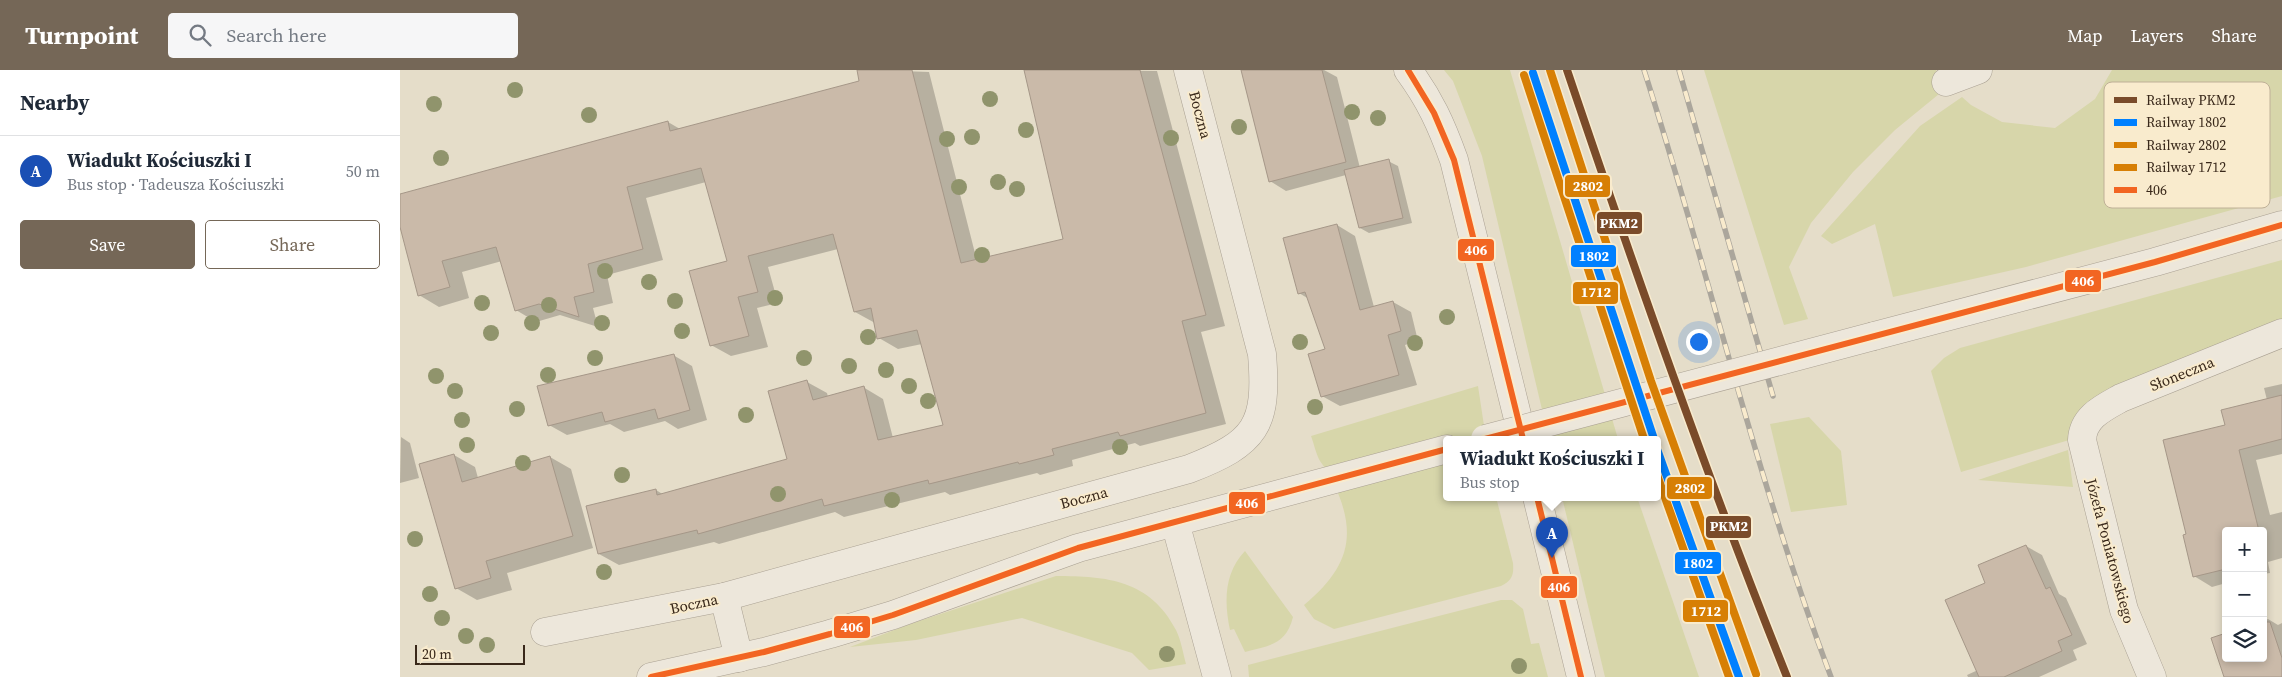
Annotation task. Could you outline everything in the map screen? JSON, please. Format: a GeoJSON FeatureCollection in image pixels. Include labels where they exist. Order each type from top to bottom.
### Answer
{"type":"FeatureCollection","features":[{"type":"Feature","properties":{"kind":"street","name":"Boczna"},"geometry":{"type":"LineString","coordinates":[[545,632],[724,597],[1189,469],[1220,456],[1237,445],[1252,431],[1260,415],[1264,398],[1260,341],[1188,70]]}},
{"type":"Feature","properties":{"kind":"street"},"geometry":{"type":"LineString","coordinates":[[1408,70],[1427,96],[1442,125],[1454,160],[1522,436]]}},
{"type":"Feature","properties":{"kind":"street"},"geometry":{"type":"LineString","coordinates":[[1946,82],[1978,70]]}},
{"type":"Feature","properties":{"kind":"street"},"geometry":{"type":"LineString","coordinates":[[1496,436],[2155,262],[2282,225]]}},
{"type":"Feature","properties":{"kind":"street","name":"Słoneczna"},"geometry":{"type":"LineString","coordinates":[[2086,422],[2102,409],[2121,398],[2282,334]]}},
{"type":"Feature","properties":{"kind":"street","name":"Józefa Poniatowskiego"},"geometry":{"type":"LineString","coordinates":[[2086,422],[2082,432],[2082,440],[2112,567],[2124,610],[2152,677]]}},
{"type":"Feature","properties":{"kind":"street"},"geometry":{"type":"LineString","coordinates":[[652,677],[739,658],[893,615],[1078,548],[1443,450]]}},
{"type":"Feature","properties":{"kind":"street"},"geometry":{"type":"LineString","coordinates":[[1538,501],[1581,677]]}},
{"type":"Feature","properties":{"kind":"street"},"geometry":{"type":"LineString","coordinates":[[1176,522],[1217,677]]}},
{"type":"Feature","properties":{"kind":"street"},"geometry":{"type":"LineString","coordinates":[[724,597],[739,658]]}},
{"type":"Feature","properties":{"kind":"green space"},"geometry":{"type":"Polygon","coordinates":[[[1444,70],[1510,70],[1617,436],[1548,436],[1482,156],[1453,81],[1444,70]]]}},
{"type":"Feature","properties":{"kind":"green space"},"geometry":{"type":"Polygon","coordinates":[[[1704,70],[1936,70],[1950,85],[1895,130],[1853,172],[1811,223],[1789,267],[1808,319],[1784,325],[1704,70]]]}},
{"type":"Feature","properties":{"kind":"green space"},"geometry":{"type":"Polygon","coordinates":[[[2112,70],[2282,70],[2282,196],[2270,199],[2270,82],[2105,82],[2112,70]]]}},
{"type":"Feature","properties":{"kind":"green space"},"geometry":{"type":"Polygon","coordinates":[[[2104,84],[2104,208],[2239,208],[2026,267],[1893,297],[1875,224],[1832,244],[1821,236],[1920,126],[1962,97],[1971,105],[2002,122],[2055,128],[2095,99],[2104,84]]]}},
{"type":"Feature","properties":{"kind":"green space"},"geometry":{"type":"Polygon","coordinates":[[[2282,260],[2282,326],[2076,438],[1961,472],[1931,371],[1944,358],[1960,348],[2282,260]]]}},
{"type":"Feature","properties":{"kind":"green space"},"geometry":{"type":"Polygon","coordinates":[[[1478,386],[1486,436],[1443,436],[1443,501],[1497,501],[1513,563],[1513,574],[1510,580],[1501,586],[1334,629],[1314,619],[1304,605],[1319,592],[1339,565],[1347,536],[1342,503],[1319,458],[1311,436],[1478,386]]]}},
{"type":"Feature","properties":{"kind":"green space"},"geometry":{"type":"Polygon","coordinates":[[[1809,417],[1841,451],[1847,505],[1791,512],[1770,424],[1809,417]]]}},
{"type":"Feature","properties":{"kind":"green space"},"geometry":{"type":"Polygon","coordinates":[[[2068,450],[2073,487],[1978,480],[2068,450]]]}},
{"type":"Feature","properties":{"kind":"green space"},"geometry":{"type":"Polygon","coordinates":[[[1563,501],[1638,501],[1699,677],[1605,677],[1563,501]]]}},
{"type":"Feature","properties":{"kind":"green space"},"geometry":{"type":"Polygon","coordinates":[[[1245,551],[1293,617],[1290,626],[1281,639],[1269,645],[1245,652],[1234,629],[1230,630],[1227,588],[1233,569],[1245,551]]]}},
{"type":"Feature","properties":{"kind":"green space"},"geometry":{"type":"Polygon","coordinates":[[[1056,576],[1093,577],[1110,580],[1140,591],[1153,600],[1165,613],[1176,630],[1186,664],[1149,670],[1132,653],[1022,618],[916,640],[850,647],[910,624],[1056,576]]]}},
{"type":"Feature","properties":{"kind":"green space"},"geometry":{"type":"Polygon","coordinates":[[[1501,600],[1512,600],[1523,609],[1531,644],[1539,643],[1548,677],[1249,677],[1248,665],[1501,600]]]}},
{"type":"Feature","properties":{"kind":"building"},"geometry":{"type":"Polygon","coordinates":[[[857,70],[912,70],[961,263],[1063,239],[1024,70],[1140,70],[1206,315],[1182,321],[1206,413],[1120,436],[1118,432],[1052,449],[1054,455],[1019,464],[1018,462],[929,484],[928,480],[824,506],[822,499],[698,534],[697,530],[598,554],[586,506],[656,489],[657,495],[787,459],[768,391],[807,380],[813,400],[864,386],[878,440],[943,425],[917,330],[877,339],[871,308],[854,312],[833,234],[748,256],[758,292],[738,297],[749,336],[710,346],[689,271],[727,261],[701,168],[627,187],[643,249],[588,264],[594,292],[574,297],[579,317],[539,304],[515,311],[496,247],[442,261],[450,287],[418,296],[400,227],[400,194],[668,121],[670,131],[859,81],[857,70]]]}},
{"type":"Feature","properties":{"kind":"building"},"geometry":{"type":"Polygon","coordinates":[[[1241,70],[1322,70],[1346,162],[1269,182],[1241,70]]]}},
{"type":"Feature","properties":{"kind":"building"},"geometry":{"type":"Polygon","coordinates":[[[1389,159],[1403,218],[1359,228],[1344,170],[1389,159]]]}},
{"type":"Feature","properties":{"kind":"building"},"geometry":{"type":"Polygon","coordinates":[[[1337,224],[1360,310],[1393,301],[1401,331],[1388,335],[1399,375],[1321,397],[1308,354],[1325,349],[1305,292],[1298,294],[1283,238],[1337,224]]]}},
{"type":"Feature","properties":{"kind":"building"},"geometry":{"type":"Polygon","coordinates":[[[674,354],[690,410],[658,419],[655,409],[605,422],[602,412],[548,426],[537,386],[674,354]]]}},
{"type":"Feature","properties":{"kind":"building"},"geometry":{"type":"Polygon","coordinates":[[[2282,395],[2282,439],[2239,450],[2258,527],[2222,527],[2222,570],[2193,577],[2183,535],[2186,534],[2163,440],[2225,425],[2221,410],[2282,395]]]}},
{"type":"Feature","properties":{"kind":"building"},"geometry":{"type":"Polygon","coordinates":[[[454,454],[462,482],[550,456],[573,536],[486,561],[491,578],[455,589],[419,464],[454,454]]]}},
{"type":"Feature","properties":{"kind":"building"},"geometry":{"type":"Polygon","coordinates":[[[2026,545],[2046,589],[2050,587],[2072,635],[2058,641],[2062,651],[2004,677],[1979,677],[1945,600],[1985,583],[1978,565],[2026,545]]]}},
{"type":"Feature","properties":{"kind":"building"},"geometry":{"type":"Polygon","coordinates":[[[2267,622],[2270,622],[2282,658],[2282,677],[2224,677],[2211,638],[2222,634],[2222,662],[2267,662],[2267,622]]]}},
{"type":"Feature","properties":{"kind":"railway"},"geometry":{"type":"LineString","coordinates":[[1644,70],[1779,527],[1831,677]]}},
{"type":"Feature","properties":{"kind":"railway"},"geometry":{"type":"LineString","coordinates":[[1679,70],[1773,396]]}},
{"type":"Feature","properties":{"kind":"rail line","name":"2802"},"geometry":{"type":"LineString","coordinates":[[1550,70],[1651,381],[1756,674]]}},
{"type":"Feature","properties":{"kind":"rail line","name":"PKM2"},"geometry":{"type":"LineString","coordinates":[[1567,70],[1673,375],[1757,602],[1787,677]]}},
{"type":"Feature","properties":{"kind":"rail line","name":"1802"},"geometry":{"type":"LineString","coordinates":[[1533,73],[1653,436]]}},
{"type":"Feature","properties":{"kind":"rail line","name":"1712"},"geometry":{"type":"LineString","coordinates":[[1524,75],[1643,436]]}},
{"type":"Feature","properties":{"kind":"rail line","name":"1802"},"geometry":{"type":"LineString","coordinates":[[1661,460],[1739,677]]}},
{"type":"Feature","properties":{"kind":"rail line","name":"1712"},"geometry":{"type":"LineString","coordinates":[[1661,486],[1729,677]]}},
{"type":"Feature","properties":{"kind":"transit line","name":"406"},"geometry":{"type":"LineString","coordinates":[[1408,70],[1434,113],[1454,160],[1522,436]]}},
{"type":"Feature","properties":{"kind":"transit line","name":"406"},"geometry":{"type":"LineString","coordinates":[[1496,436],[2155,262],[2282,225]]}},
{"type":"Feature","properties":{"kind":"transit line","name":"406"},"geometry":{"type":"LineString","coordinates":[[651,677],[764,652],[830,634],[893,615],[1078,548],[1443,450]]}},
{"type":"Feature","properties":{"kind":"transit line","name":"406"},"geometry":{"type":"LineString","coordinates":[[1538,501],[1581,677]]}},
{"type":"Feature","properties":{"kind":"place","name":"Wiadukt Kościuszki I"},"geometry":{"type":"Point","coordinates":[1552,558]}}]}
